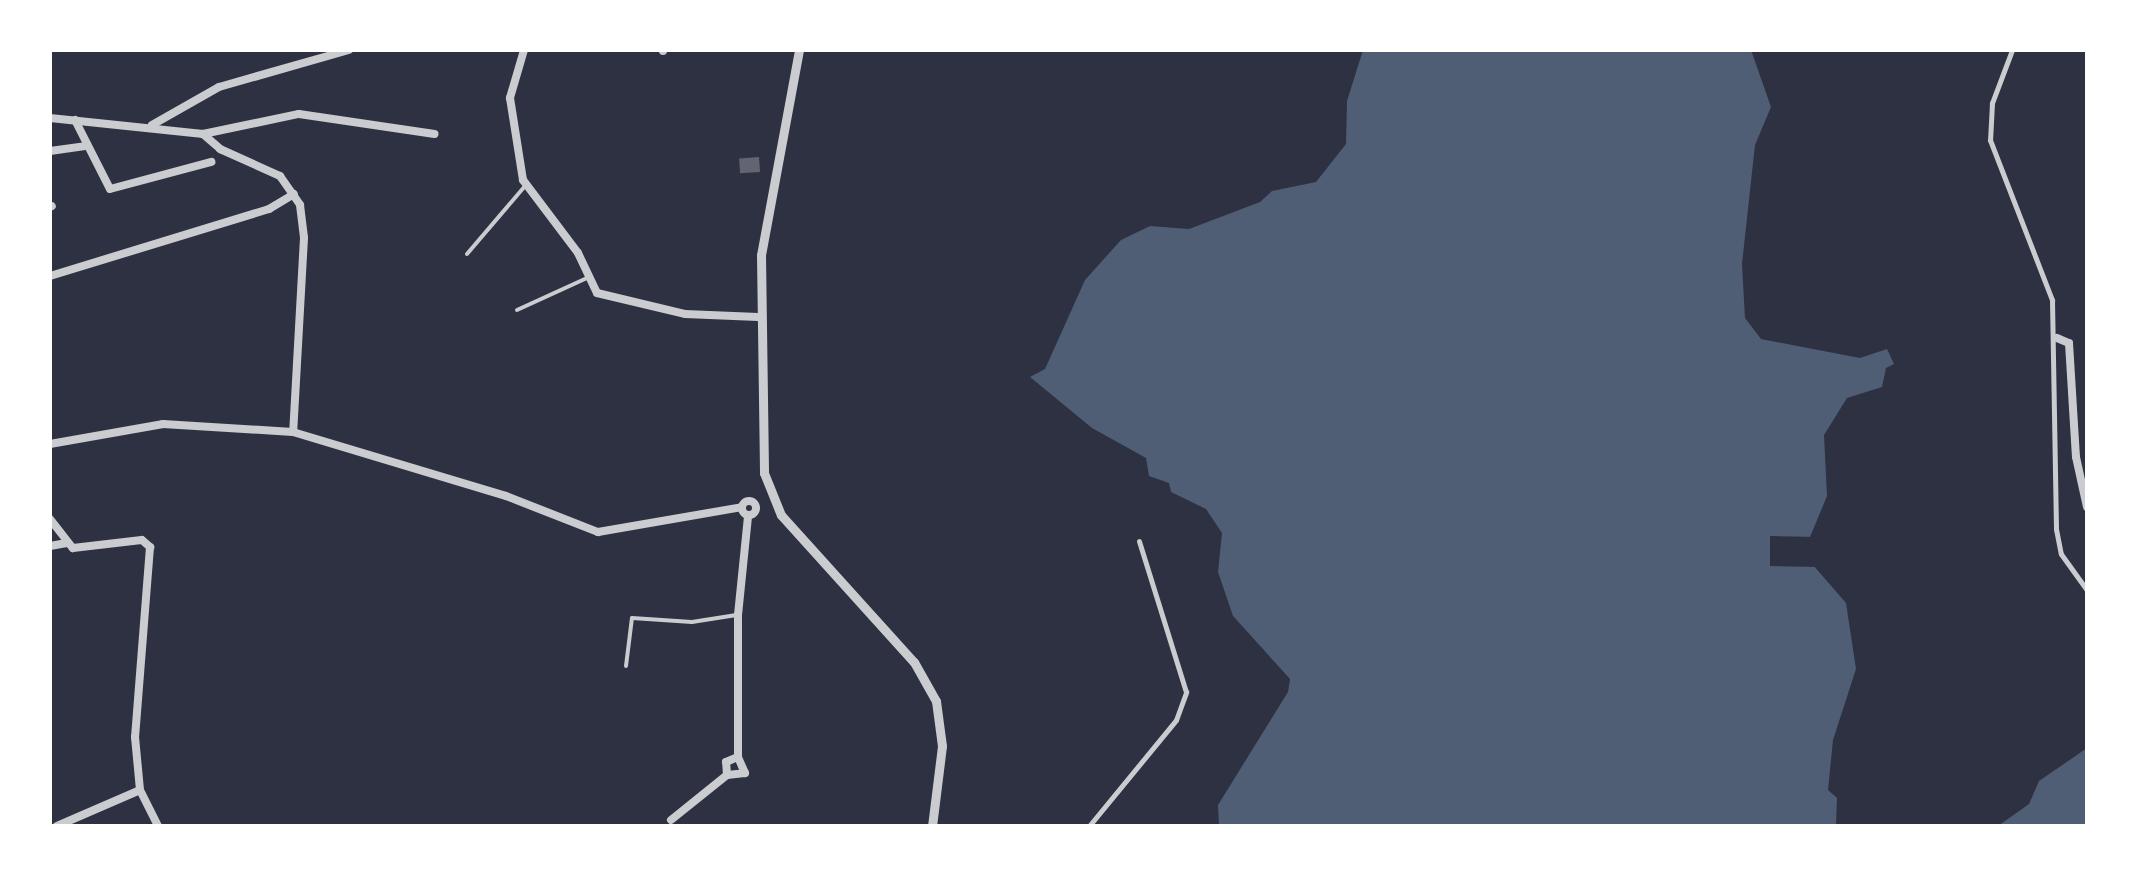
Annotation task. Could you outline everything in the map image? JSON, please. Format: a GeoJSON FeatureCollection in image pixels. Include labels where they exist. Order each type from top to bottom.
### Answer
{"type":"FeatureCollection","features":[{"type":"Feature","properties":{"kind":"street"},"geometry":{"type":"LineString","coordinates":[[152,125],[219,87],[349,50]]}},
{"type":"Feature","properties":{"kind":"street"},"geometry":{"type":"LineString","coordinates":[[524,50],[510,98],[526,185],[578,254],[587,278],[606,297],[684,314],[758,317]]}},
{"type":"Feature","properties":{"kind":"street"},"geometry":{"type":"LineString","coordinates":[[799,50],[761,255],[761,448],[770,495],[914,662],[936,701],[942,746],[932,826]]}},
{"type":"Feature","properties":{"kind":"street"},"geometry":{"type":"LineString","coordinates":[[2012,50],[1992,102],[1990,140],[2052,300],[2057,338],[2056,530],[2061,554],[2087,590]]}},
{"type":"Feature","properties":{"kind":"street"},"geometry":{"type":"LineString","coordinates":[[50,118],[152,125],[203,134],[299,114],[435,134]]}},
{"type":"Feature","properties":{"kind":"street"},"geometry":{"type":"LineString","coordinates":[[75,120],[110,189],[211,162]]}},
{"type":"Feature","properties":{"kind":"street"},"geometry":{"type":"LineString","coordinates":[[203,134],[220,149],[280,176],[294,194],[304,238],[293,432]]}},
{"type":"Feature","properties":{"kind":"street"},"geometry":{"type":"LineString","coordinates":[[50,151],[87,146]]}},
{"type":"Feature","properties":{"kind":"street"},"geometry":{"type":"LineString","coordinates":[[50,276],[269,209],[294,194]]}},
{"type":"Feature","properties":{"kind":"street"},"geometry":{"type":"LineString","coordinates":[[2057,338],[2068,343],[2076,457],[2087,507]]}},
{"type":"Feature","properties":{"kind":"street"},"geometry":{"type":"LineString","coordinates":[[50,444],[163,424],[293,432],[506,496],[598,532],[756,504],[770,495]]}},
{"type":"Feature","properties":{"kind":"street"},"geometry":{"type":"LineString","coordinates":[[670,820],[728,775],[744,773],[738,757],[738,615],[748,516],[756,504]]}},
{"type":"Feature","properties":{"kind":"street"},"geometry":{"type":"LineString","coordinates":[[742,507],[748,516]]}},
{"type":"Feature","properties":{"kind":"street"},"geometry":{"type":"LineString","coordinates":[[50,519],[67,543],[81,549],[142,540],[150,547],[136,722],[140,790],[158,826]]}},
{"type":"Feature","properties":{"kind":"street"},"geometry":{"type":"LineString","coordinates":[[1089,826],[1176,720],[1186,692],[1139,541]]}},
{"type":"Feature","properties":{"kind":"street"},"geometry":{"type":"LineString","coordinates":[[50,546],[67,543]]}},
{"type":"Feature","properties":{"kind":"street"},"geometry":{"type":"LineString","coordinates":[[728,775],[726,762],[738,757]]}},
{"type":"Feature","properties":{"kind":"street"},"geometry":{"type":"LineString","coordinates":[[57,826],[140,790]]}},
{"type":"Feature","properties":{"kind":"lane"},"geometry":{"type":"LineString","coordinates":[[467,254],[526,185]]}},
{"type":"Feature","properties":{"kind":"lane"},"geometry":{"type":"LineString","coordinates":[[517,310],[587,278]]}},
{"type":"Feature","properties":{"kind":"lane"},"geometry":{"type":"LineString","coordinates":[[626,666],[632,618],[692,622],[738,615]]}},
{"type":"Feature","properties":{"kind":"water"},"geometry":{"type":"Polygon","coordinates":[[[1363,50],[1751,50],[1771,107],[1755,145],[1742,264],[1745,318],[1761,339],[1860,358],[1887,349],[1894,364],[1886,368],[1882,387],[1847,398],[1824,435],[1827,496],[1808,542],[1807,558],[1846,603],[1856,669],[1833,740],[1828,790],[1837,798],[1836,826],[1219,826],[1218,805],[1288,692],[1290,679],[1233,616],[1218,572],[1222,533],[1206,509],[1171,492],[1169,483],[1149,476],[1146,458],[1092,428],[1030,377],[1045,369],[1085,280],[1121,240],[1150,226],[1189,229],[1260,202],[1272,191],[1316,182],[1346,144],[1347,101],[1363,50]]]}},
{"type":"Feature","properties":{"kind":"water"},"geometry":{"type":"Polygon","coordinates":[[[2087,748],[2087,826],[1998,826],[2029,804],[2039,781],[2087,748]]]}},
{"type":"Feature","properties":{"kind":"pier"},"geometry":{"type":"Polygon","coordinates":[[[1770,536],[1817,537],[1812,556],[1820,567],[1770,566],[1770,536]]]}},
{"type":"Feature","properties":{"kind":"building"},"geometry":{"type":"Polygon","coordinates":[[[759,157],[760,172],[740,173],[739,158],[759,157]]]}}]}
